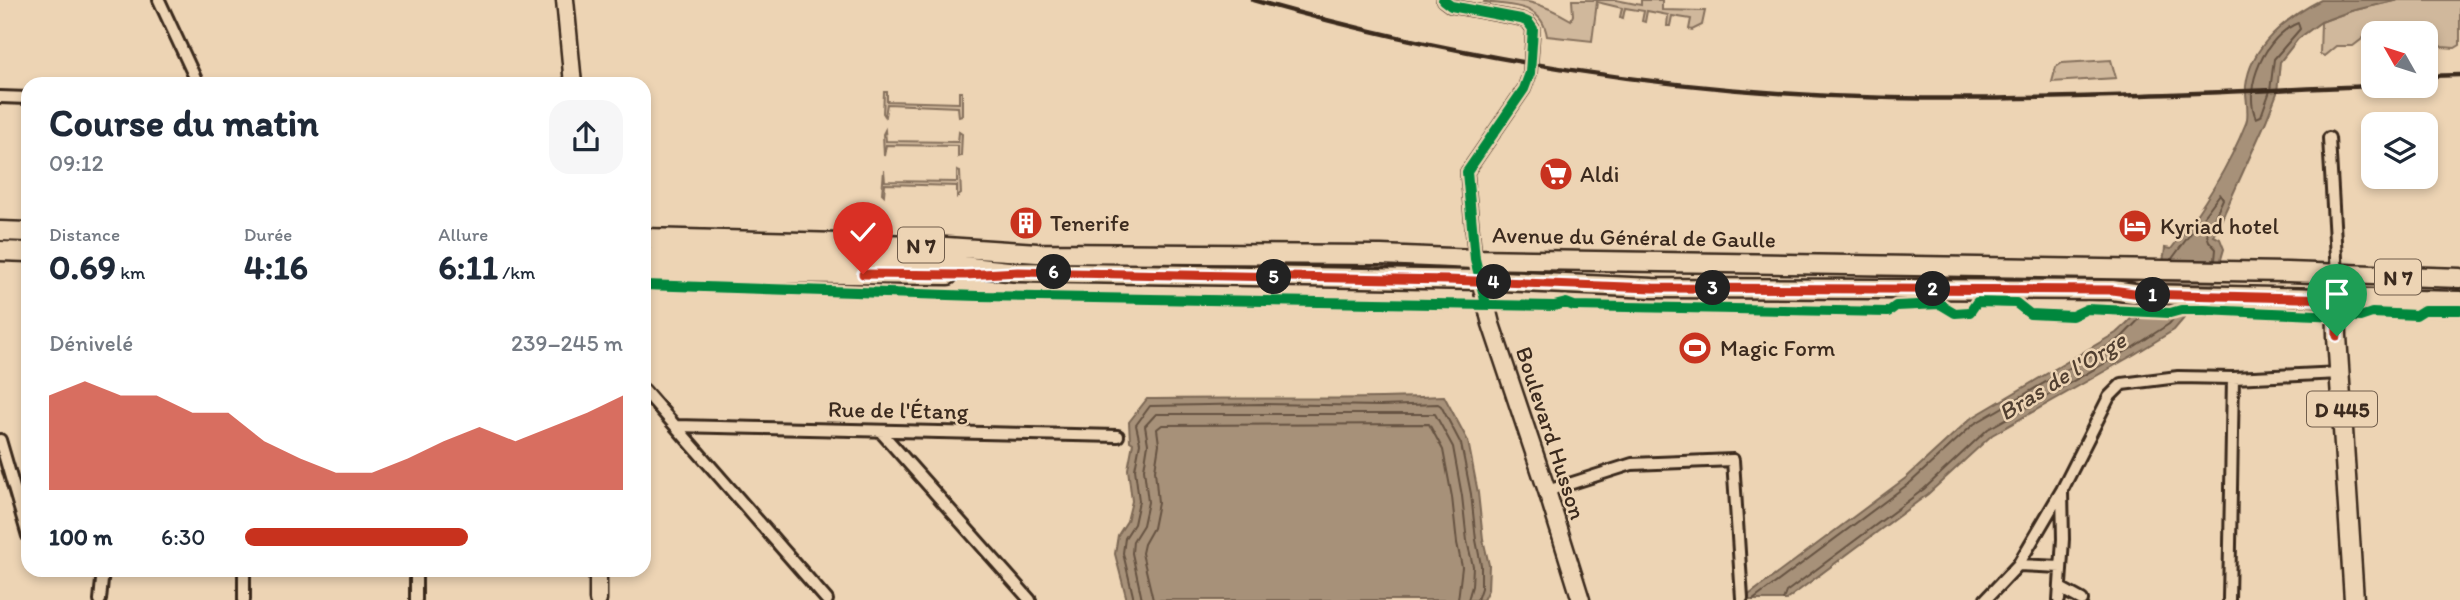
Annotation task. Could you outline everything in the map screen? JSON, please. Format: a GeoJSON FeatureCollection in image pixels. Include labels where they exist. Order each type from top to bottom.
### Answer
{"type":"FeatureCollection","features":[{"type":"Feature","properties":{"kind":"main road"},"geometry":{"type":"LineString","coordinates":[[0,231],[21,232]]}},
{"type":"Feature","properties":{"kind":"main road","name":"Avenue du Général de Gaulle"},"geometry":{"type":"LineString","coordinates":[[651,238],[916,245],[1037,253]]}},
{"type":"Feature","properties":{"kind":"main road"},"geometry":{"type":"LineString","coordinates":[[0,251],[21,252]]}},
{"type":"Feature","properties":{"kind":"main road","name":"Avenue du Général de Gaulle"},"geometry":{"type":"LineString","coordinates":[[651,256],[904,260],[1037,253],[1381,255],[2337,275]]}},
{"type":"Feature","properties":{"kind":"main road","name":"Avenue du Général de Gaulle"},"geometry":{"type":"LineString","coordinates":[[904,260],[1018,272]]}},
{"type":"Feature","properties":{"kind":"main road","name":"Avenue du Général de Gaulle"},"geometry":{"type":"LineString","coordinates":[[651,272],[965,275],[1018,272],[1480,281],[1653,288],[2112,290],[2141,294],[2336,299]]}},
{"type":"Feature","properties":{"kind":"main road","name":"N 7"},"geometry":{"type":"LineString","coordinates":[[2337,275],[2460,278]]}},
{"type":"Feature","properties":{"kind":"main road"},"geometry":{"type":"LineString","coordinates":[[2336,299],[2337,275]]}},
{"type":"Feature","properties":{"kind":"main road","name":"N 7"},"geometry":{"type":"LineString","coordinates":[[2336,299],[2460,301]]}},
{"type":"Feature","properties":{"kind":"main road","name":"D 445"},"geometry":{"type":"LineString","coordinates":[[2336,299],[2354,600]]}},
{"type":"Feature","properties":{"kind":"street"},"geometry":{"type":"LineString","coordinates":[[159,0],[195,77]]}},
{"type":"Feature","properties":{"kind":"street"},"geometry":{"type":"LineString","coordinates":[[565,0],[572,77]]}},
{"type":"Feature","properties":{"kind":"street"},"geometry":{"type":"LineString","coordinates":[[1443,0],[1451,6],[1521,19],[1528,22],[1533,29],[1530,73],[1524,89],[1467,172],[1475,259],[1480,281]]}},
{"type":"Feature","properties":{"kind":"street"},"geometry":{"type":"LineString","coordinates":[[0,97],[21,98]]}},
{"type":"Feature","properties":{"kind":"street"},"geometry":{"type":"LineString","coordinates":[[2329,138],[2337,275]]}},
{"type":"Feature","properties":{"kind":"street","name":"Boulevard Husson"},"geometry":{"type":"LineString","coordinates":[[1480,281],[1491,324],[1580,600]]}},
{"type":"Feature","properties":{"kind":"street"},"geometry":{"type":"LineString","coordinates":[[1985,600],[2018,565],[2062,490],[2109,397],[2123,384],[2178,377],[2233,378],[2340,373]]}},
{"type":"Feature","properties":{"kind":"street"},"geometry":{"type":"LineString","coordinates":[[2229,600],[2233,378]]}},
{"type":"Feature","properties":{"kind":"street"},"geometry":{"type":"LineString","coordinates":[[651,398],[827,600]]}},
{"type":"Feature","properties":{"kind":"street","name":"Rue de l'Étang"},"geometry":{"type":"LineString","coordinates":[[676,426],[1118,436]]}},
{"type":"Feature","properties":{"kind":"street"},"geometry":{"type":"LineString","coordinates":[[880,431],[1030,600]]}},
{"type":"Feature","properties":{"kind":"street"},"geometry":{"type":"LineString","coordinates":[[0,440],[21,512]]}},
{"type":"Feature","properties":{"kind":"street"},"geometry":{"type":"LineString","coordinates":[[1547,491],[1632,464],[1732,460],[1741,598]]}},
{"type":"Feature","properties":{"kind":"street"},"geometry":{"type":"LineString","coordinates":[[2059,600],[2062,490]]}},
{"type":"Feature","properties":{"kind":"street"},"geometry":{"type":"LineString","coordinates":[[2018,565],[2061,567]]}},
{"type":"Feature","properties":{"kind":"street"},"geometry":{"type":"LineString","coordinates":[[100,600],[102,577]]}},
{"type":"Feature","properties":{"kind":"street"},"geometry":{"type":"LineString","coordinates":[[244,577],[244,600]]}},
{"type":"Feature","properties":{"kind":"street"},"geometry":{"type":"LineString","coordinates":[[416,577],[416,600]]}},
{"type":"Feature","properties":{"kind":"street"},"geometry":{"type":"LineString","coordinates":[[597,577],[598,600]]}},
{"type":"Feature","properties":{"kind":"street"},"geometry":{"type":"LineString","coordinates":[[2060,588],[2082,600]]}},
{"type":"Feature","properties":{"kind":"shaded area"},"geometry":{"type":"Polygon","coordinates":[[[1572,0],[1616,0],[1641,5],[1641,0],[1662,0],[1662,10],[1705,11],[1702,25],[1692,30],[1689,29],[1691,19],[1672,16],[1670,26],[1667,26],[1668,15],[1647,11],[1645,22],[1642,21],[1644,11],[1625,8],[1623,18],[1620,17],[1622,8],[1597,2],[1592,41],[1547,36],[1539,17],[1532,12],[1524,8],[1484,2],[1530,2],[1549,8],[1571,20],[1572,0]]]}},
{"type":"Feature","properties":{"kind":"shaded area"},"geometry":{"type":"Polygon","coordinates":[[[2398,0],[2460,0],[2460,45],[2455,48],[2438,44],[2438,21],[2361,21],[2361,40],[2353,46],[2336,46],[2324,56],[2320,54],[2321,22],[2351,11],[2398,0]]]}},
{"type":"Feature","properties":{"kind":"shaded area"},"geometry":{"type":"Polygon","coordinates":[[[2111,60],[2116,78],[2052,82],[2056,67],[2062,63],[2111,60]]]}},
{"type":"Feature","properties":{"kind":"shaded area"},"geometry":{"type":"Polygon","coordinates":[[[884,92],[887,92],[887,101],[959,103],[959,92],[962,92],[962,116],[959,117],[958,107],[887,104],[885,116],[884,92]]]}},
{"type":"Feature","properties":{"kind":"shaded area"},"geometry":{"type":"Polygon","coordinates":[[[885,130],[886,141],[958,142],[959,132],[962,134],[961,156],[958,157],[958,146],[886,145],[884,156],[885,130]]]}},
{"type":"Feature","properties":{"kind":"shaded area"},"geometry":{"type":"Polygon","coordinates":[[[884,170],[885,181],[957,182],[957,171],[960,172],[961,194],[957,197],[957,186],[885,184],[884,195],[884,170]]]}},
{"type":"Feature","properties":{"kind":"water","name":"Bras de l'Orge"},"geometry":{"type":"Polygon","coordinates":[[[2321,0],[2398,0],[2351,11],[2321,22],[2298,39],[2280,62],[2277,93],[2214,236],[2220,239],[2224,249],[2214,283],[2174,330],[1992,435],[1928,494],[1786,600],[1742,600],[1907,477],[1970,419],[2116,333],[2135,315],[2155,285],[2165,248],[2171,249],[2193,220],[2239,140],[2247,119],[2246,86],[2255,58],[2272,34],[2283,24],[2321,0]]]}},
{"type":"Feature","properties":{"kind":"water"},"geometry":{"type":"Polygon","coordinates":[[[1444,396],[1468,441],[1478,493],[1489,565],[1488,590],[1483,600],[1127,600],[1115,554],[1118,535],[1127,521],[1132,501],[1128,469],[1133,443],[1130,441],[1129,422],[1147,399],[1444,396]]]}},
{"type":"Feature","properties":{"kind":"railway"},"geometry":{"type":"LineString","coordinates":[[1253,0],[1409,40],[1489,56],[1649,81],[1730,89],[1811,95],[1951,99],[2361,86]]}},
{"type":"Feature","properties":{"kind":"railway"},"geometry":{"type":"LineString","coordinates":[[2438,76],[2460,75]]}},
{"type":"Feature","properties":{"kind":"cycle path"},"geometry":{"type":"LineString","coordinates":[[1443,0],[1451,6],[1521,19],[1528,22],[1533,29],[1530,73],[1524,89],[1467,172],[1475,259],[1486,304]]}},
{"type":"Feature","properties":{"kind":"cycle path"},"geometry":{"type":"LineString","coordinates":[[651,285],[978,296],[1554,306],[1566,303],[1574,306],[1888,312],[1896,306],[1940,304],[1955,313],[1970,312],[1977,302],[2016,303],[2030,314],[2072,316],[2087,309],[2170,313],[2204,310],[2360,317],[2372,313],[2416,315],[2424,310],[2460,310]]}},
{"type":"Feature","properties":{"kind":"place","name":"Aldi"},"geometry":{"type":"Point","coordinates":[1556,174]}},
{"type":"Feature","properties":{"kind":"place","name":"Tenerife"},"geometry":{"type":"Point","coordinates":[1026,223]}},
{"type":"Feature","properties":{"kind":"place","name":"Kyriad hotel"},"geometry":{"type":"Point","coordinates":[2135,226]}},
{"type":"Feature","properties":{"kind":"place","name":"Magic Form"},"geometry":{"type":"Point","coordinates":[1695,348]}},
{"type":"Feature","properties":{"kind":"route"},"geometry":{"type":"LineString","coordinates":[[863,274],[965,275],[1018,272],[1448,280],[1653,288],[2112,290],[2141,294],[2336,299],[2337,336]]}}]}
